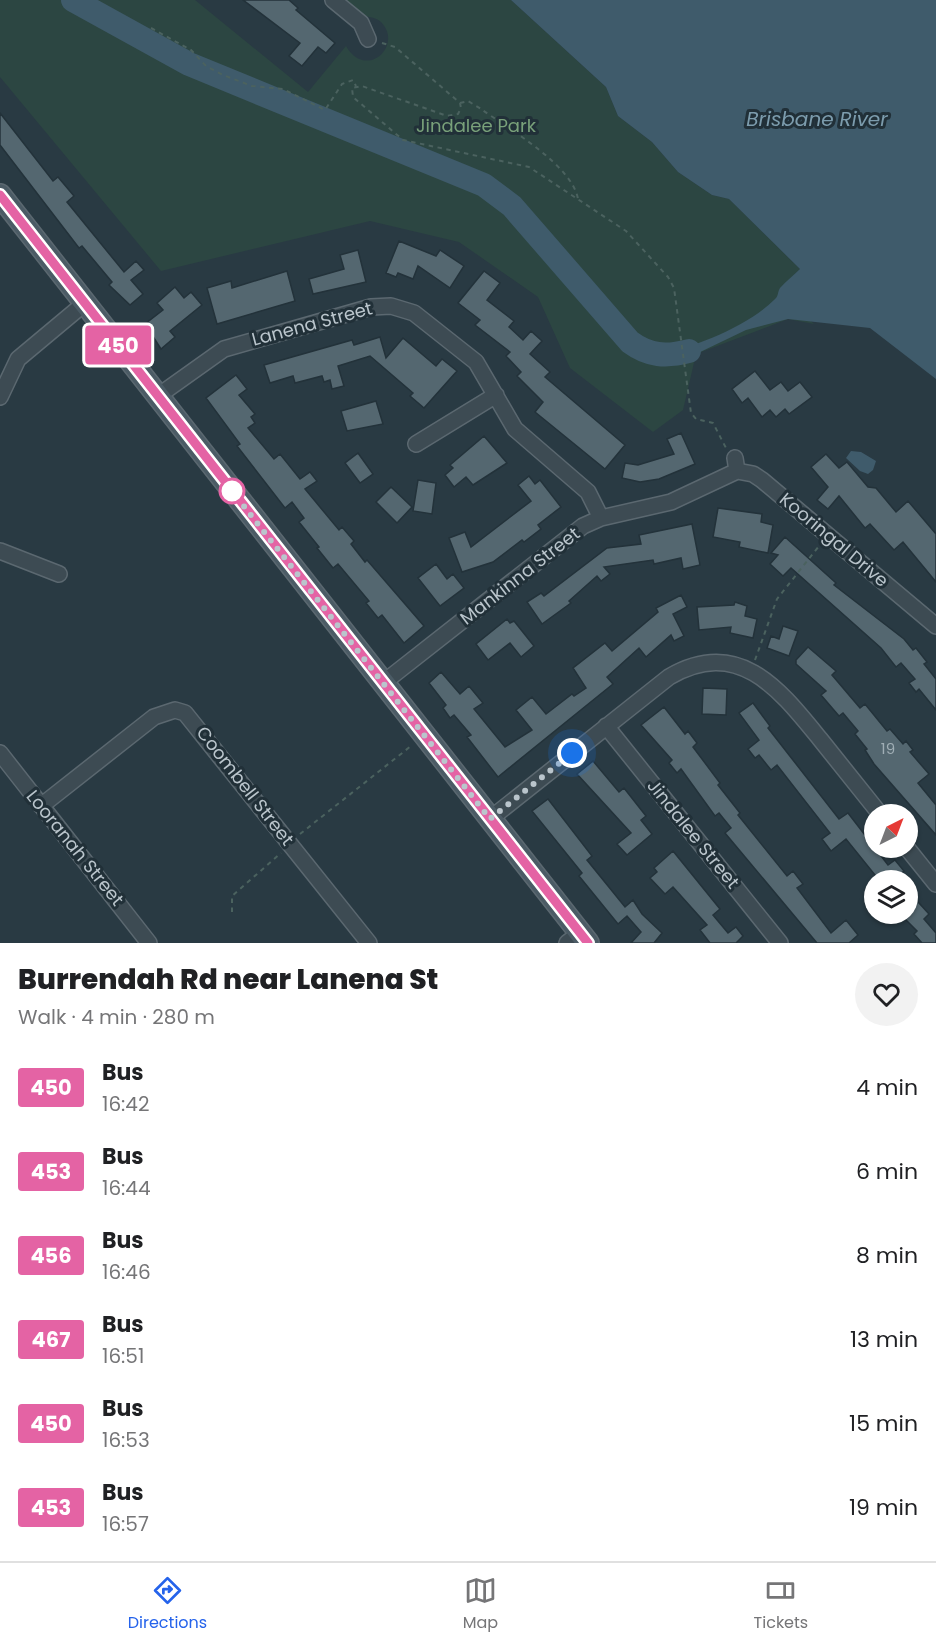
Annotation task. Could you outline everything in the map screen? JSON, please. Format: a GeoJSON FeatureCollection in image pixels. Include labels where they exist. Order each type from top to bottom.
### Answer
{"type":"FeatureCollection","features":[{"type":"Feature","properties":{"kind":"street"},"geometry":{"type":"LineString","coordinates":[[333,0],[361,23],[368,39]]}},
{"type":"Feature","properties":{"kind":"street"},"geometry":{"type":"LineString","coordinates":[[0,195],[490,819],[578,940]]}},
{"type":"Feature","properties":{"kind":"street"},"geometry":{"type":"LineString","coordinates":[[0,397],[18,359],[85,303]]}},
{"type":"Feature","properties":{"kind":"street","name":"Lanena Street"},"geometry":{"type":"LineString","coordinates":[[158,396],[224,349],[382,305],[403,308],[424,320],[476,362],[515,429],[588,492],[601,518]]}},
{"type":"Feature","properties":{"kind":"street"},"geometry":{"type":"LineString","coordinates":[[416,444],[496,395]]}},
{"type":"Feature","properties":{"kind":"street","name":"Mankinna Street"},"geometry":{"type":"LineString","coordinates":[[383,683],[576,531],[601,518],[671,502],[736,464]]}},
{"type":"Feature","properties":{"kind":"street","name":"Kooringal Drive"},"geometry":{"type":"LineString","coordinates":[[736,464],[757,477],[830,536],[936,626]]}},
{"type":"Feature","properties":{"kind":"street"},"geometry":{"type":"LineString","coordinates":[[0,551],[59,574]]}},
{"type":"Feature","properties":{"kind":"street"},"geometry":{"type":"LineString","coordinates":[[490,819],[662,682],[686,668],[723,663],[751,670],[765,678],[786,697],[872,804]]}},
{"type":"Feature","properties":{"kind":"street","name":"Coombell Street"},"geometry":{"type":"LineString","coordinates":[[41,806],[154,717],[164,711],[180,711],[195,722],[369,943]]}},
{"type":"Feature","properties":{"kind":"street","name":"Jindalee Street"},"geometry":{"type":"LineString","coordinates":[[606,726],[780,943]]}},
{"type":"Feature","properties":{"kind":"street","name":"Looranah Street"},"geometry":{"type":"LineString","coordinates":[[0,753],[149,943]]}},
{"type":"Feature","properties":{"kind":"street"},"geometry":{"type":"LineString","coordinates":[[915,858],[936,884]]}},
{"type":"Feature","properties":{"kind":"path"},"geometry":{"type":"LineString","coordinates":[[151,28],[191,51],[206,66],[224,75],[252,86],[283,89],[325,110],[342,84],[353,81],[356,86]]}},
{"type":"Feature","properties":{"kind":"path"},"geometry":{"type":"LineString","coordinates":[[368,39],[394,47],[460,103],[460,111],[447,116],[362,86],[352,88],[353,97],[403,140],[529,167],[626,231],[668,277],[674,288],[678,306],[691,406],[696,419],[709,421],[717,427],[736,464]]}},
{"type":"Feature","properties":{"kind":"path"},"geometry":{"type":"LineString","coordinates":[[460,103],[468,101],[481,109],[559,167],[576,187],[578,200]]}},
{"type":"Feature","properties":{"kind":"path"},"geometry":{"type":"LineString","coordinates":[[751,670],[777,598],[830,536]]}},
{"type":"Feature","properties":{"kind":"path"},"geometry":{"type":"LineString","coordinates":[[304,831],[424,735]]}},
{"type":"Feature","properties":{"kind":"path"},"geometry":{"type":"LineString","coordinates":[[232,912],[232,896],[282,851]]}},
{"type":"Feature","properties":{"kind":"green space","name":"Jindalee Park"},"geometry":{"type":"Polygon","coordinates":[[[0,0],[195,0],[308,92],[346,46],[354,56],[363,60],[372,60],[380,56],[385,49],[388,40],[387,31],[381,22],[361,14],[346,0],[511,0],[606,87],[618,116],[652,142],[678,172],[712,195],[729,199],[800,269],[779,290],[814,324],[788,319],[696,354],[683,410],[653,432],[570,368],[538,297],[459,242],[370,221],[161,271],[0,77],[0,0]]]}},
{"type":"Feature","properties":{"kind":"water","name":"Brisbane River"},"geometry":{"type":"Polygon","coordinates":[[[511,0],[936,0],[936,379],[870,328],[788,319],[746,330],[696,354],[678,357],[657,355],[719,335],[749,319],[776,299],[780,288],[800,269],[729,199],[712,195],[678,172],[652,142],[618,116],[606,87],[511,0]]]}},
{"type":"Feature","properties":{"kind":"water"},"geometry":{"type":"Polygon","coordinates":[[[851,451],[861,452],[876,461],[873,470],[868,474],[860,471],[846,458],[851,451]]]}},
{"type":"Feature","properties":{"kind":"building"},"geometry":{"type":"Polygon","coordinates":[[[243,0],[289,0],[298,8],[296,10],[335,43],[326,53],[318,47],[302,66],[289,56],[300,43],[243,0]]]}},
{"type":"Feature","properties":{"kind":"building"},"geometry":{"type":"Polygon","coordinates":[[[0,113],[53,181],[58,177],[74,196],[67,202],[124,272],[136,261],[144,270],[131,280],[143,294],[130,305],[109,285],[112,282],[82,246],[79,248],[0,145],[0,113]]]}},
{"type":"Feature","properties":{"kind":"building"},"geometry":{"type":"Polygon","coordinates":[[[399,241],[436,256],[440,250],[464,266],[450,288],[418,266],[413,279],[398,273],[396,277],[386,273],[399,241]]]}},
{"type":"Feature","properties":{"kind":"building"},"geometry":{"type":"Polygon","coordinates":[[[358,250],[366,282],[313,294],[309,279],[344,269],[340,255],[358,250]]]}},
{"type":"Feature","properties":{"kind":"building"},"geometry":{"type":"Polygon","coordinates":[[[287,271],[295,301],[217,324],[207,288],[231,281],[232,288],[287,271]]]}},
{"type":"Feature","properties":{"kind":"building"},"geometry":{"type":"Polygon","coordinates":[[[484,271],[500,283],[487,300],[514,321],[509,327],[523,340],[531,331],[542,341],[530,354],[550,372],[545,377],[625,445],[605,469],[535,412],[543,402],[517,376],[521,372],[506,356],[510,352],[475,325],[480,320],[458,303],[484,271]]]}},
{"type":"Feature","properties":{"kind":"building"},"geometry":{"type":"Polygon","coordinates":[[[175,287],[184,298],[191,292],[202,305],[170,331],[175,337],[161,349],[145,324],[163,310],[157,303],[175,287]]]}},
{"type":"Feature","properties":{"kind":"building"},"geometry":{"type":"Polygon","coordinates":[[[380,337],[386,358],[403,338],[436,366],[442,359],[457,371],[424,408],[410,396],[413,393],[370,356],[338,366],[344,386],[332,389],[330,380],[324,382],[322,376],[295,383],[293,376],[270,383],[264,365],[352,340],[354,345],[380,337]]]}},
{"type":"Feature","properties":{"kind":"building"},"geometry":{"type":"Polygon","coordinates":[[[755,371],[770,390],[781,382],[788,391],[800,382],[812,397],[789,414],[785,409],[776,417],[770,410],[762,417],[748,398],[742,403],[732,389],[755,371]]]}},
{"type":"Feature","properties":{"kind":"building"},"geometry":{"type":"Polygon","coordinates":[[[236,375],[247,389],[239,395],[255,414],[251,417],[255,423],[248,428],[274,459],[280,454],[300,479],[310,472],[317,481],[305,489],[339,530],[342,527],[354,541],[351,544],[365,562],[367,560],[424,626],[404,643],[382,615],[378,618],[366,603],[369,601],[338,564],[333,568],[299,522],[304,518],[292,502],[285,508],[237,446],[240,444],[206,398],[236,375]]]}},
{"type":"Feature","properties":{"kind":"building"},"geometry":{"type":"Polygon","coordinates":[[[376,401],[383,424],[347,431],[341,411],[376,401]]]}},
{"type":"Feature","properties":{"kind":"building"},"geometry":{"type":"Polygon","coordinates":[[[681,433],[695,464],[659,479],[640,482],[622,478],[625,463],[638,465],[674,454],[667,439],[681,433]]]}},
{"type":"Feature","properties":{"kind":"building"},"geometry":{"type":"Polygon","coordinates":[[[484,436],[507,463],[473,485],[466,477],[454,487],[445,475],[453,468],[450,465],[484,436]]]}},
{"type":"Feature","properties":{"kind":"building"},"geometry":{"type":"Polygon","coordinates":[[[358,453],[373,474],[360,483],[345,463],[358,453]]]}},
{"type":"Feature","properties":{"kind":"building"},"geometry":{"type":"Polygon","coordinates":[[[826,454],[839,468],[847,462],[868,487],[876,488],[896,512],[908,501],[936,534],[936,582],[903,542],[894,550],[870,524],[865,528],[839,496],[828,509],[817,500],[828,487],[811,467],[826,454]]]}},
{"type":"Feature","properties":{"kind":"building"},"geometry":{"type":"Polygon","coordinates":[[[529,476],[535,484],[540,480],[561,507],[538,525],[541,529],[524,542],[522,540],[493,562],[462,572],[449,538],[465,532],[471,547],[531,501],[518,485],[529,476]]]}},
{"type":"Feature","properties":{"kind":"building"},"geometry":{"type":"Polygon","coordinates":[[[418,480],[436,483],[432,514],[413,511],[418,480]]]}},
{"type":"Feature","properties":{"kind":"building"},"geometry":{"type":"Polygon","coordinates":[[[391,487],[412,507],[397,523],[376,502],[391,487]]]}},
{"type":"Feature","properties":{"kind":"building"},"geometry":{"type":"Polygon","coordinates":[[[718,508],[762,514],[761,522],[773,525],[768,553],[739,547],[740,542],[713,537],[718,508]]]}},
{"type":"Feature","properties":{"kind":"building"},"geometry":{"type":"Polygon","coordinates":[[[692,524],[700,565],[683,569],[681,558],[654,564],[653,560],[604,567],[610,574],[601,581],[597,576],[569,601],[571,603],[542,624],[527,602],[541,593],[544,596],[607,548],[641,544],[639,535],[692,524]]]}},
{"type":"Feature","properties":{"kind":"building"},"geometry":{"type":"Polygon","coordinates":[[[785,537],[836,583],[834,585],[904,639],[913,650],[916,648],[927,662],[924,664],[936,679],[936,710],[919,689],[916,692],[909,683],[915,679],[901,663],[896,667],[881,648],[791,568],[783,576],[770,564],[778,555],[771,553],[785,537]]]}},
{"type":"Feature","properties":{"kind":"building"},"geometry":{"type":"Polygon","coordinates":[[[436,564],[447,579],[453,574],[464,588],[440,606],[418,578],[436,564]]]}},
{"type":"Feature","properties":{"kind":"building"},"geometry":{"type":"Polygon","coordinates":[[[681,595],[687,607],[673,614],[684,636],[674,641],[671,635],[646,657],[639,648],[607,677],[613,684],[498,777],[467,737],[471,735],[454,715],[450,718],[443,708],[446,705],[429,683],[441,672],[460,694],[469,686],[483,703],[474,709],[505,747],[532,730],[516,710],[532,697],[546,714],[572,694],[574,696],[586,688],[573,668],[605,643],[612,651],[658,612],[656,608],[681,595]]]}},
{"type":"Feature","properties":{"kind":"building"},"geometry":{"type":"Polygon","coordinates":[[[735,602],[747,606],[745,616],[757,619],[753,638],[730,633],[731,627],[699,630],[697,607],[734,605],[735,602]]]}},
{"type":"Feature","properties":{"kind":"building"},"geometry":{"type":"Polygon","coordinates":[[[507,619],[510,623],[514,621],[534,646],[521,657],[510,643],[488,660],[476,644],[507,619]]]}},
{"type":"Feature","properties":{"kind":"building"},"geometry":{"type":"Polygon","coordinates":[[[783,626],[798,631],[789,656],[767,648],[771,636],[779,639],[783,626]]]}},
{"type":"Feature","properties":{"kind":"building"},"geometry":{"type":"Polygon","coordinates":[[[808,647],[836,671],[832,675],[860,708],[865,704],[887,731],[890,729],[903,744],[906,741],[913,750],[910,752],[929,774],[918,783],[936,805],[936,835],[918,814],[918,804],[909,804],[874,764],[865,750],[867,749],[855,734],[858,731],[843,713],[839,716],[821,695],[826,691],[796,664],[796,660],[808,647]]]}},
{"type":"Feature","properties":{"kind":"building"},"geometry":{"type":"Polygon","coordinates":[[[703,688],[727,689],[726,715],[702,714],[703,688]]]}},
{"type":"Feature","properties":{"kind":"building"},"geometry":{"type":"Polygon","coordinates":[[[753,703],[770,726],[768,728],[839,819],[848,813],[864,834],[864,858],[883,858],[888,865],[895,860],[903,870],[871,870],[846,839],[831,851],[822,839],[830,833],[777,765],[771,770],[759,755],[755,758],[748,749],[759,740],[739,713],[753,703]]]}},
{"type":"Feature","properties":{"kind":"building"},"geometry":{"type":"Polygon","coordinates":[[[664,707],[685,734],[688,731],[697,743],[693,747],[740,813],[738,815],[787,876],[793,871],[803,884],[797,888],[831,933],[846,920],[858,935],[849,943],[817,943],[725,833],[731,828],[719,813],[715,816],[681,769],[677,773],[669,763],[672,760],[641,725],[664,707]]]}},
{"type":"Feature","properties":{"kind":"building"},"geometry":{"type":"Polygon","coordinates":[[[593,761],[619,792],[624,788],[646,816],[641,820],[652,834],[627,855],[617,844],[631,833],[577,774],[593,761]]]}},
{"type":"Feature","properties":{"kind":"building"},"geometry":{"type":"Polygon","coordinates":[[[548,799],[592,856],[587,860],[625,907],[633,900],[642,914],[662,933],[654,943],[631,943],[641,932],[627,916],[618,924],[579,876],[582,873],[532,811],[548,799]]]}},
{"type":"Feature","properties":{"kind":"building"},"geometry":{"type":"Polygon","coordinates":[[[673,851],[720,909],[713,915],[728,933],[736,927],[743,936],[736,943],[710,943],[700,930],[707,925],[673,887],[665,894],[650,878],[657,872],[654,868],[673,851]]]}},
{"type":"Feature","properties":{"kind":"building"},"geometry":{"type":"Polygon","coordinates":[[[918,902],[929,914],[924,919],[936,933],[936,943],[922,943],[914,934],[917,931],[910,924],[918,924],[918,902]]]}},
{"type":"Feature","properties":{"kind":"waterway"},"geometry":{"type":"LineString","coordinates":[[73,0],[189,64],[484,185],[512,206],[630,342],[651,353],[673,354],[689,351]]}},
{"type":"Feature","properties":{"kind":"bus line","name":"450"},"geometry":{"type":"LineString","coordinates":[[0,195],[588,943]]}},
{"type":"Feature","properties":{"kind":"route"},"geometry":{"type":"LineString","coordinates":[[232,491],[228,486],[490,819],[572,753]]}}]}
